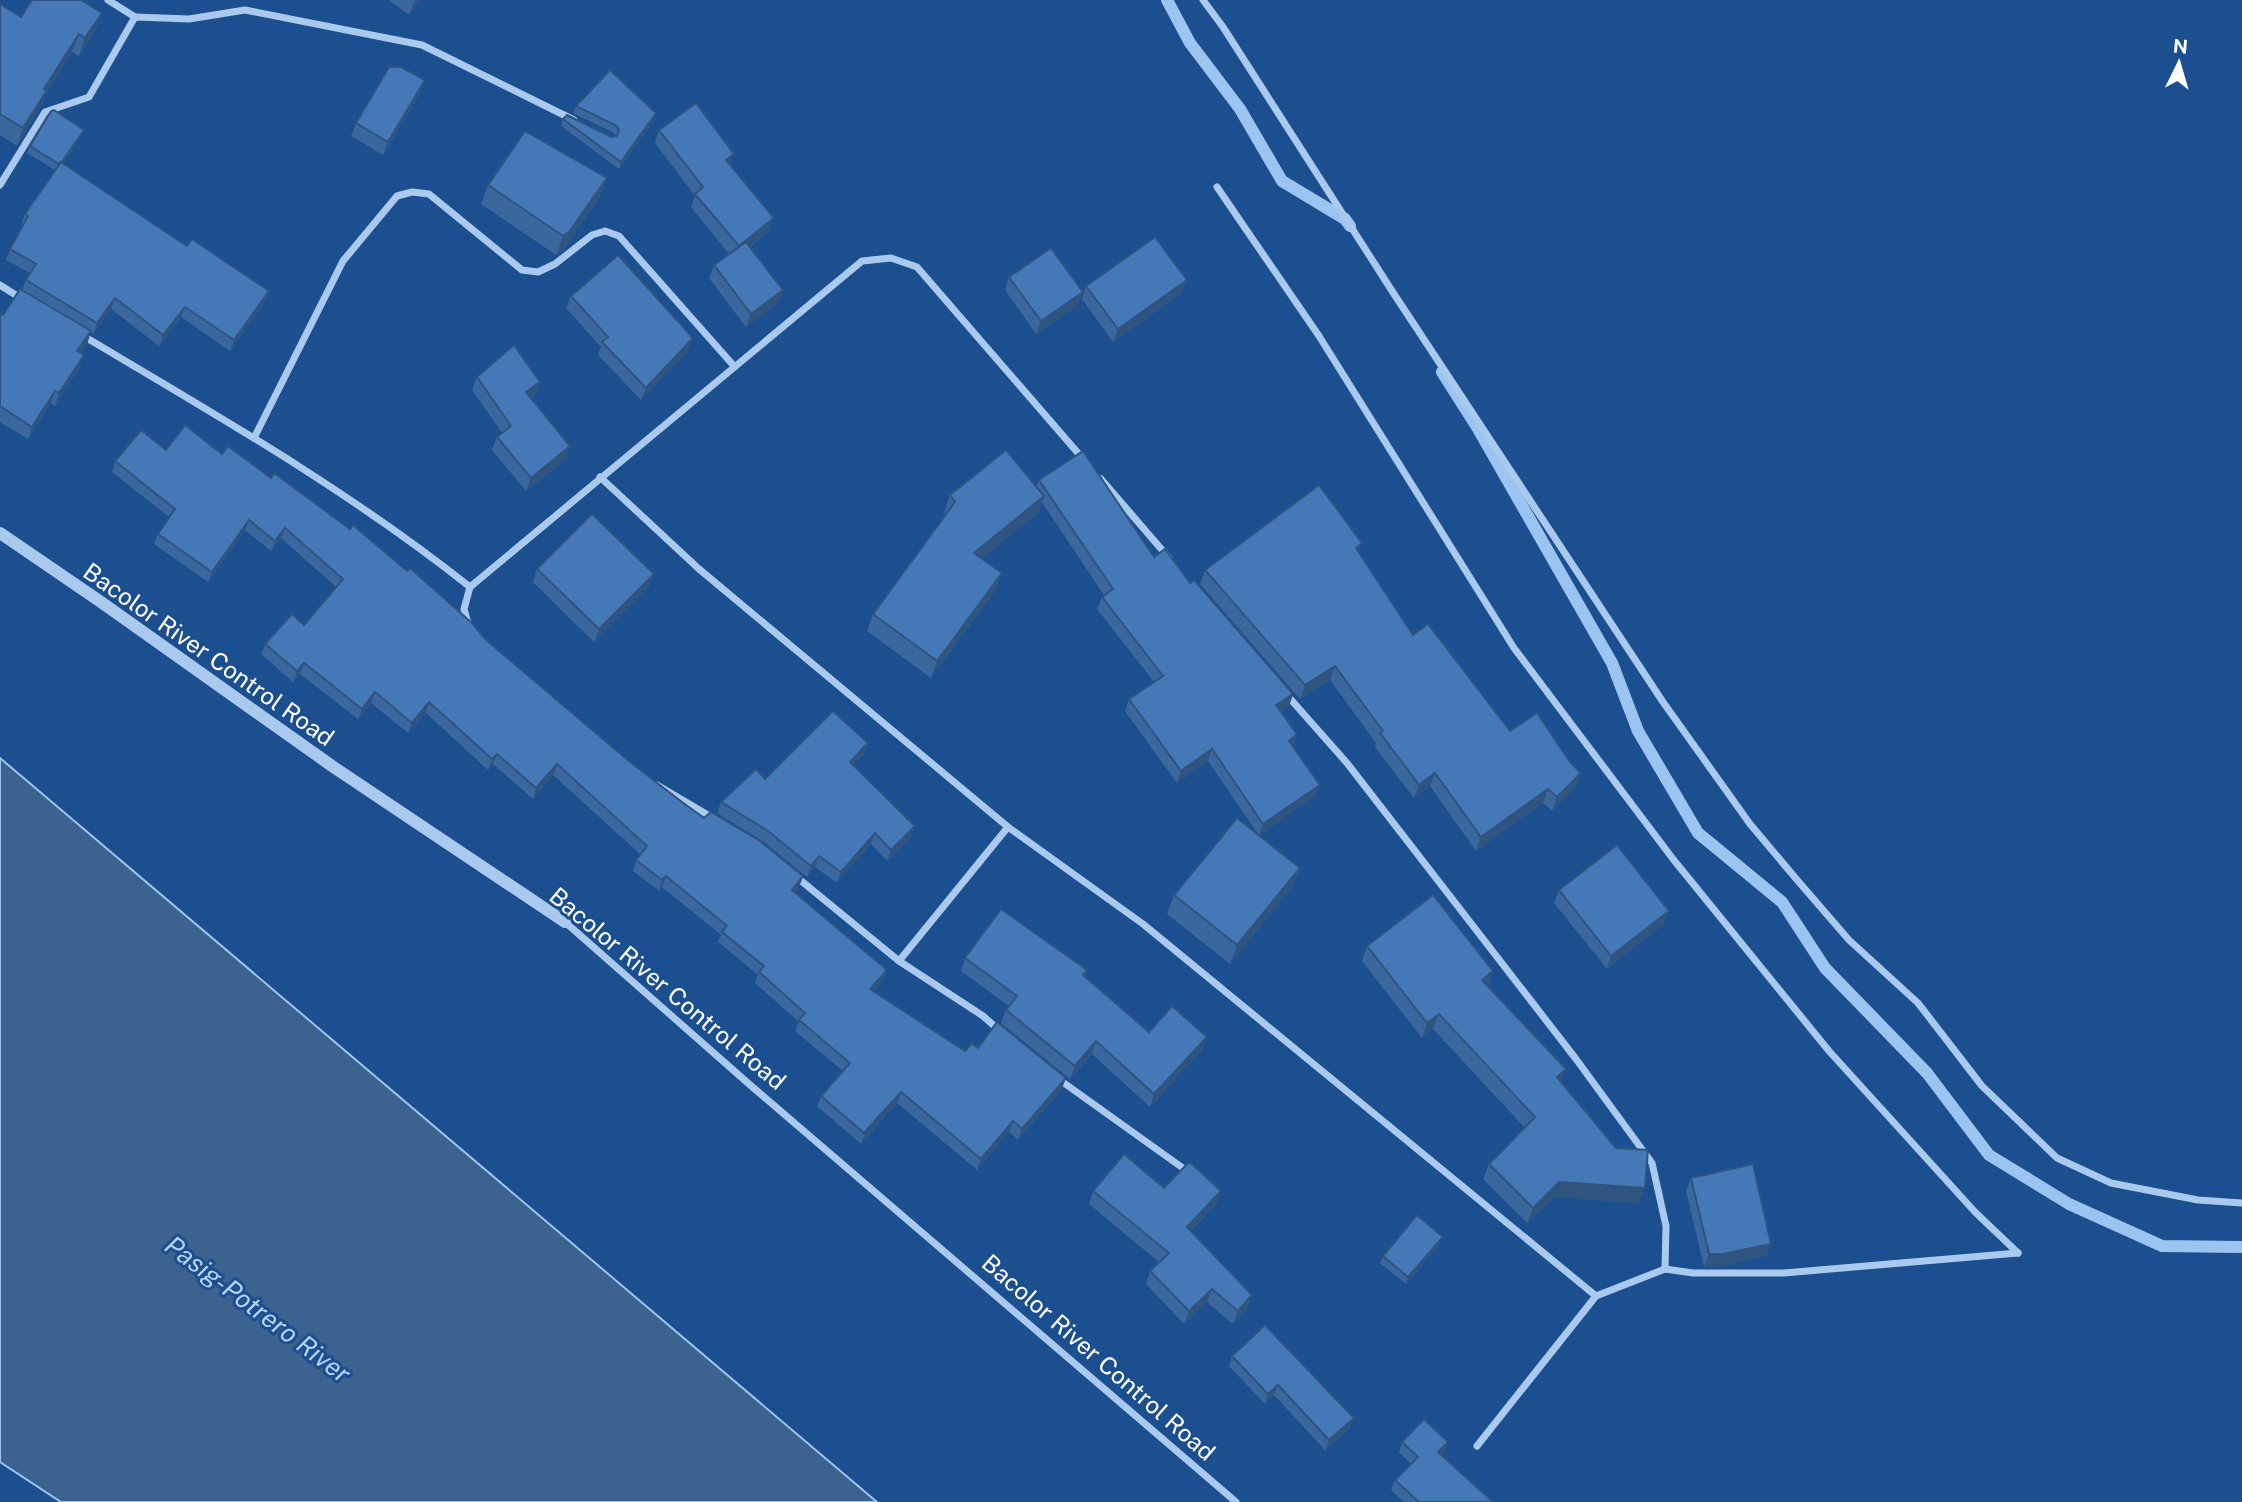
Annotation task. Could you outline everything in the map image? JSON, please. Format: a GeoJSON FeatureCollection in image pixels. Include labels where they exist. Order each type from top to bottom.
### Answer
{"type":"FeatureCollection","features":[{"type":"Feature","properties":{"kind":"street"},"geometry":{"type":"LineString","coordinates":[[108,0],[135,17],[189,19],[245,10],[422,45],[587,127]]}},
{"type":"Feature","properties":{"kind":"street"},"geometry":{"type":"LineString","coordinates":[[1203,0],[1663,702],[1750,824],[1798,881],[1849,940],[1918,1003],[1982,1086],[2057,1158],[2111,1183],[2198,1200],[2242,1203]]}},
{"type":"Feature","properties":{"kind":"street"},"geometry":{"type":"LineString","coordinates":[[0,185],[45,111],[89,97],[135,17]]}},
{"type":"Feature","properties":{"kind":"street"},"geometry":{"type":"LineString","coordinates":[[1217,187],[1319,336],[1514,648],[1673,859],[1829,1051],[1975,1212],[2018,1253],[1783,1273],[1693,1273],[1665,1269],[1595,1296],[1478,1446]]}},
{"type":"Feature","properties":{"kind":"street"},"geometry":{"type":"LineString","coordinates":[[254,439],[343,261],[397,196],[412,192],[429,194],[522,270],[538,272],[555,264],[592,235],[605,231],[619,236],[734,366]]}},
{"type":"Feature","properties":{"kind":"street"},"geometry":{"type":"LineString","coordinates":[[477,635],[468,625],[464,609],[470,587],[862,261],[891,258],[917,267],[1173,563]]}},
{"type":"Feature","properties":{"kind":"street"},"geometry":{"type":"LineString","coordinates":[[0,285],[35,306]]}},
{"type":"Feature","properties":{"kind":"street"},"geometry":{"type":"LineString","coordinates":[[69,327],[254,439],[409,539],[470,587]]}},
{"type":"Feature","properties":{"kind":"street"},"geometry":{"type":"LineString","coordinates":[[600,477],[699,569],[1008,827],[1143,924],[1595,1296]]}},
{"type":"Feature","properties":{"kind":"street","name":"Bacolor River Control Road"},"geometry":{"type":"LineString","coordinates":[[0,533],[332,766],[565,922],[759,1093],[1236,1502]]}},
{"type":"Feature","properties":{"kind":"street"},"geometry":{"type":"LineString","coordinates":[[1283,689],[1347,763],[1653,1163],[1666,1226],[1665,1269]]}},
{"type":"Feature","properties":{"kind":"street"},"geometry":{"type":"LineString","coordinates":[[653,782],[724,825]]}},
{"type":"Feature","properties":{"kind":"street"},"geometry":{"type":"LineString","coordinates":[[899,961],[1008,827]]}},
{"type":"Feature","properties":{"kind":"street"},"geometry":{"type":"LineString","coordinates":[[792,873],[899,961],[983,1016],[1003,1034]]}},
{"type":"Feature","properties":{"kind":"street"},"geometry":{"type":"LineString","coordinates":[[1045,1069],[1187,1171]]}},
{"type":"Feature","properties":{"kind":"water","name":"Pasig-Potrero River"},"geometry":{"type":"Polygon","coordinates":[[[0,758],[877,1502],[61,1502],[0,1462],[0,758]]]}},
{"type":"Feature","properties":{"kind":"building"},"geometry":{"type":"Polygon","coordinates":[[[32,0],[81,0],[102,13],[85,38],[79,34],[23,128],[0,114],[0,4],[21,17],[32,0]]]}},
{"type":"Feature","properties":{"kind":"building"},"geometry":{"type":"Polygon","coordinates":[[[389,67],[401,67],[425,80],[388,142],[356,123],[389,67]]]}},
{"type":"Feature","properties":{"kind":"building"},"geometry":{"type":"Polygon","coordinates":[[[610,70],[656,113],[621,162],[563,119],[567,115],[611,137],[617,136],[617,126],[576,106],[610,70]]]}},
{"type":"Feature","properties":{"kind":"building"},"geometry":{"type":"Polygon","coordinates":[[[696,103],[734,154],[726,160],[774,218],[739,246],[695,194],[703,187],[659,130],[696,103]]]}},
{"type":"Feature","properties":{"kind":"building"},"geometry":{"type":"Polygon","coordinates":[[[54,110],[84,130],[59,164],[30,146],[54,110]]]}},
{"type":"Feature","properties":{"kind":"building"},"geometry":{"type":"Polygon","coordinates":[[[525,131],[607,178],[569,232],[563,236],[488,185],[525,131]]]}},
{"type":"Feature","properties":{"kind":"building"},"geometry":{"type":"Polygon","coordinates":[[[61,162],[187,246],[192,239],[269,291],[234,340],[185,307],[163,335],[115,298],[97,323],[26,280],[36,264],[10,249],[28,216],[25,214],[61,162]]]}},
{"type":"Feature","properties":{"kind":"building"},"geometry":{"type":"Polygon","coordinates":[[[1155,237],[1187,280],[1118,329],[1086,286],[1155,237]]]}},
{"type":"Feature","properties":{"kind":"building"},"geometry":{"type":"Polygon","coordinates":[[[746,242],[783,290],[751,314],[714,265],[746,242]]]}},
{"type":"Feature","properties":{"kind":"building"},"geometry":{"type":"Polygon","coordinates":[[[1051,248],[1083,292],[1041,321],[1009,277],[1051,248]]]}},
{"type":"Feature","properties":{"kind":"building"},"geometry":{"type":"Polygon","coordinates":[[[618,255],[693,338],[646,388],[602,342],[608,337],[571,296],[618,255]]]}},
{"type":"Feature","properties":{"kind":"building"},"geometry":{"type":"Polygon","coordinates":[[[20,289],[91,331],[77,351],[84,355],[59,393],[55,391],[32,427],[0,406],[0,313],[3,315],[20,289]]]}},
{"type":"Feature","properties":{"kind":"building"},"geometry":{"type":"Polygon","coordinates":[[[514,345],[540,382],[526,392],[570,446],[531,478],[497,437],[511,426],[477,377],[514,345]]]}},
{"type":"Feature","properties":{"kind":"building"},"geometry":{"type":"Polygon","coordinates":[[[185,425],[222,454],[228,446],[271,478],[274,473],[350,529],[353,525],[407,571],[410,568],[473,624],[485,639],[630,762],[704,818],[711,812],[760,841],[803,876],[792,890],[887,970],[870,989],[965,1051],[972,1043],[978,1048],[997,1022],[1066,1078],[1022,1129],[1013,1121],[981,1159],[901,1092],[864,1133],[821,1096],[850,1063],[799,1020],[805,1013],[759,972],[764,966],[722,932],[727,926],[666,876],[662,880],[636,860],[647,846],[557,764],[536,788],[497,754],[492,759],[429,702],[412,723],[375,692],[362,709],[304,663],[297,671],[265,644],[292,614],[304,625],[343,579],[285,528],[275,541],[249,520],[212,572],[158,534],[175,509],[115,461],[141,430],[166,450],[185,425]]]}},
{"type":"Feature","properties":{"kind":"building"},"geometry":{"type":"Polygon","coordinates":[[[1006,450],[1044,496],[974,553],[1002,573],[937,661],[873,614],[955,502],[950,495],[1006,450]]]}},
{"type":"Feature","properties":{"kind":"building"},"geometry":{"type":"Polygon","coordinates":[[[1083,451],[1154,557],[1165,549],[1190,583],[1194,580],[1293,694],[1276,705],[1297,734],[1289,741],[1320,785],[1263,824],[1212,749],[1181,771],[1129,699],[1163,676],[1102,597],[1113,589],[1039,480],[1083,451]]]}},
{"type":"Feature","properties":{"kind":"building"},"geometry":{"type":"Polygon","coordinates":[[[1319,485],[1362,543],[1356,548],[1413,635],[1428,624],[1510,731],[1537,713],[1570,762],[1581,773],[1557,797],[1548,789],[1481,837],[1435,773],[1419,785],[1335,666],[1305,685],[1205,570],[1319,485]]]}},
{"type":"Feature","properties":{"kind":"building"},"geometry":{"type":"Polygon","coordinates":[[[592,514],[654,574],[599,629],[537,569],[592,514]]]}},
{"type":"Feature","properties":{"kind":"building"},"geometry":{"type":"Polygon","coordinates":[[[833,711],[868,743],[850,762],[915,826],[891,850],[875,833],[841,872],[819,856],[811,866],[768,831],[721,802],[756,769],[765,779],[833,711]]]}},
{"type":"Feature","properties":{"kind":"building"},"geometry":{"type":"Polygon","coordinates":[[[1237,818],[1300,868],[1237,945],[1174,895],[1237,818]]]}},
{"type":"Feature","properties":{"kind":"building"},"geometry":{"type":"Polygon","coordinates":[[[1617,845],[1669,911],[1611,956],[1559,890],[1617,845]]]}},
{"type":"Feature","properties":{"kind":"building"},"geometry":{"type":"Polygon","coordinates":[[[1433,895],[1493,971],[1482,980],[1566,1069],[1557,1077],[1616,1148],[1648,1150],[1645,1188],[1559,1182],[1533,1208],[1489,1164],[1535,1117],[1439,1014],[1427,1023],[1367,946],[1433,895]]]}},
{"type":"Feature","properties":{"kind":"building"},"geometry":{"type":"Polygon","coordinates":[[[1001,909],[1087,970],[1083,975],[1149,1032],[1172,1006],[1207,1037],[1154,1094],[1096,1041],[1075,1066],[1006,1010],[1017,996],[965,958],[1001,909]]]}},
{"type":"Feature","properties":{"kind":"building"},"geometry":{"type":"Polygon","coordinates":[[[1124,1154],[1164,1188],[1188,1163],[1221,1191],[1187,1227],[1252,1295],[1238,1311],[1212,1289],[1189,1311],[1150,1271],[1169,1253],[1093,1191],[1124,1154]]]}},
{"type":"Feature","properties":{"kind":"building"},"geometry":{"type":"Polygon","coordinates":[[[1753,1164],[1771,1244],[1723,1254],[1709,1254],[1691,1178],[1753,1164]]]}},
{"type":"Feature","properties":{"kind":"building"},"geometry":{"type":"Polygon","coordinates":[[[1417,1215],[1443,1237],[1408,1277],[1383,1256],[1417,1215]]]}},
{"type":"Feature","properties":{"kind":"building"},"geometry":{"type":"Polygon","coordinates":[[[1265,1325],[1354,1418],[1329,1440],[1278,1385],[1268,1394],[1232,1356],[1265,1325]]]}},
{"type":"Feature","properties":{"kind":"building"},"geometry":{"type":"Polygon","coordinates":[[[1424,1419],[1448,1442],[1438,1452],[1493,1502],[1419,1502],[1395,1480],[1418,1457],[1402,1442],[1424,1419]]]}},
{"type":"Feature","properties":{"kind":"waterway"},"geometry":{"type":"LineString","coordinates":[[1167,0],[1190,43],[1240,109],[1282,181],[1345,219],[1350,226]]}},
{"type":"Feature","properties":{"kind":"waterway"},"geometry":{"type":"LineString","coordinates":[[1442,372],[1477,427],[1612,663],[1638,731],[1698,833],[1782,902],[1825,968],[1927,1073],[1989,1155],[2069,1204],[2162,1246],[2242,1247]]}}]}
